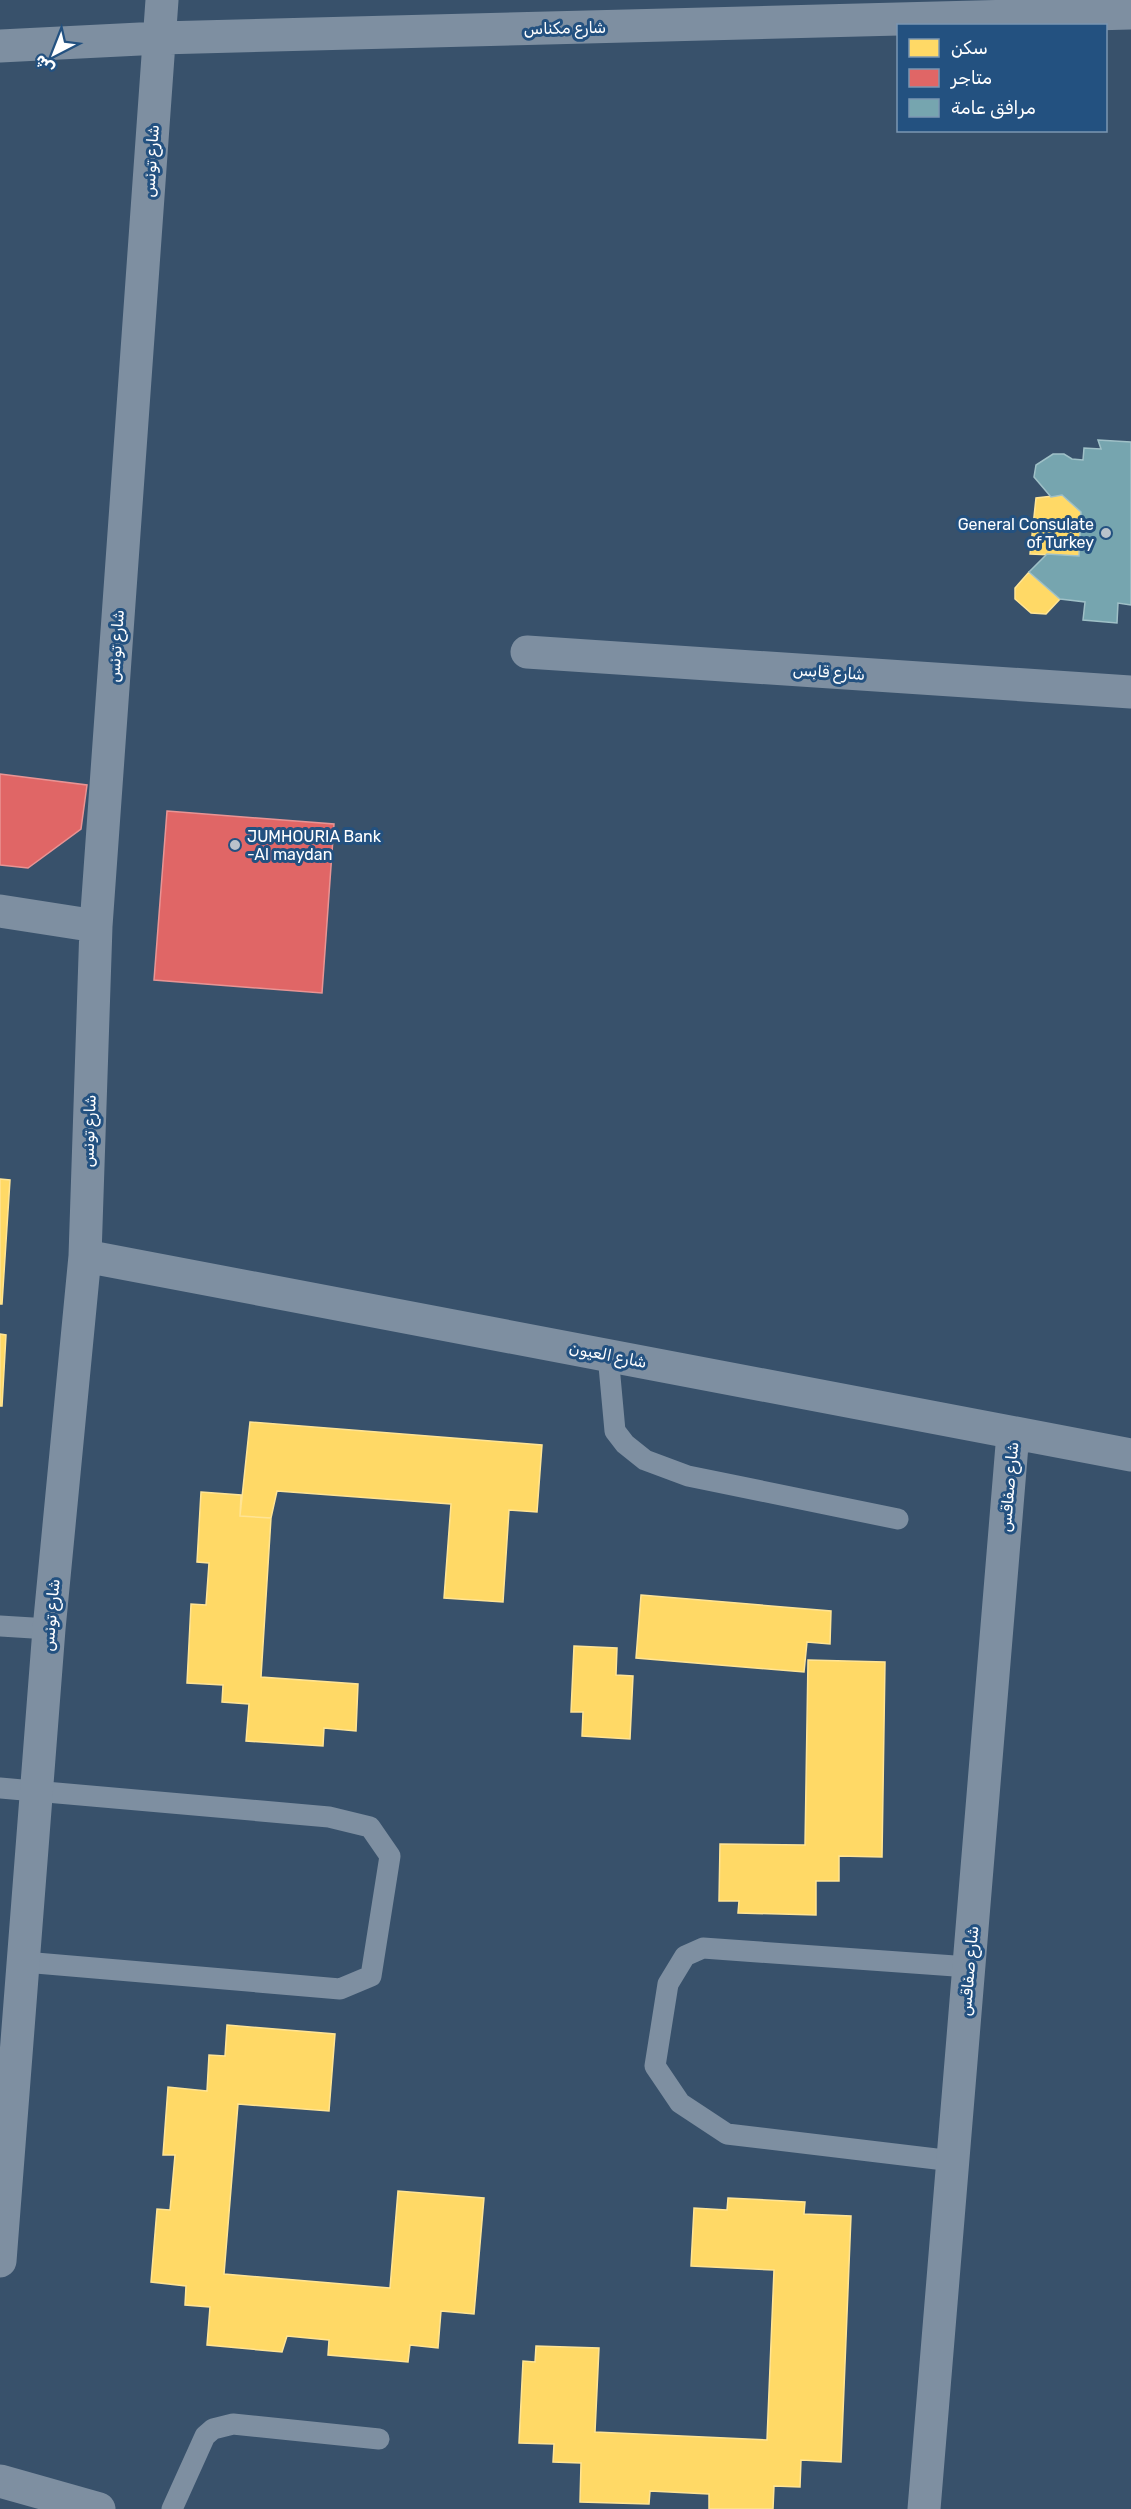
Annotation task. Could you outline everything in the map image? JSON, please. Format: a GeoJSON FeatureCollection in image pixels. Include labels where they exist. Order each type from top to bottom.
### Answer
{"type":"FeatureCollection","features":[{"type":"Feature","properties":{"kind":"street","name":"شارع تونس"},"geometry":{"type":"LineString","coordinates":[[0,2261],[49,1629],[85,1256],[96,926],[162,0]]}},
{"type":"Feature","properties":{"kind":"street","name":"شارع مكناس"},"geometry":{"type":"LineString","coordinates":[[0,46],[160,38],[1131,13]]}},
{"type":"Feature","properties":{"kind":"street","name":"شارع قابس"},"geometry":{"type":"LineString","coordinates":[[527,651],[1131,692]]}},
{"type":"Feature","properties":{"kind":"street"},"geometry":{"type":"LineString","coordinates":[[0,911],[96,926]]}},
{"type":"Feature","properties":{"kind":"street","name":"شارع العيون"},"geometry":{"type":"LineString","coordinates":[[85,1256],[1131,1455]]}},
{"type":"Feature","properties":{"kind":"street","name":"شارع صفاقس"},"geometry":{"type":"LineString","coordinates":[[924,2509],[1013,1433]]}},
{"type":"Feature","properties":{"kind":"street"},"geometry":{"type":"LineString","coordinates":[[0,2481],[99,2509]]}},
{"type":"Feature","properties":{"kind":"lane"},"geometry":{"type":"LineString","coordinates":[[608,1355],[615,1431],[625,1444],[645,1460],[688,1476],[898,1519]]}},
{"type":"Feature","properties":{"kind":"lane"},"geometry":{"type":"LineString","coordinates":[[0,1626],[49,1629]]}},
{"type":"Feature","properties":{"kind":"lane"},"geometry":{"type":"LineString","coordinates":[[0,1788],[329,1817],[370,1827],[390,1856],[371,1976],[340,1989],[24,1962]]}},
{"type":"Feature","properties":{"kind":"lane"},"geometry":{"type":"LineString","coordinates":[[953,2161],[727,2134],[680,2103],[655,2066],[668,1984],[685,1956],[704,1948],[969,1967]]}},
{"type":"Feature","properties":{"kind":"lane"},"geometry":{"type":"LineString","coordinates":[[172,2509],[205,2436],[213,2429],[233,2424],[380,2439]]}},
{"type":"Feature","properties":{"kind":"building: سكن"},"geometry":{"type":"Polygon","coordinates":[[[1062,495],[1081,512],[1079,556],[1030,554],[1036,498],[1062,495]]]}},
{"type":"Feature","properties":{"kind":"building: سكن"},"geometry":{"type":"Polygon","coordinates":[[[1029,572],[1060,599],[1046,614],[1031,613],[1015,599],[1015,588],[1029,572]]]}},
{"type":"Feature","properties":{"kind":"building: سكن"},"geometry":{"type":"Polygon","coordinates":[[[0,1179],[10,1180],[2,1304],[0,1304],[0,1179]]]}},
{"type":"Feature","properties":{"kind":"building: سكن"},"geometry":{"type":"Polygon","coordinates":[[[0,1334],[6,1335],[2,1406],[0,1406],[0,1334]]]}},
{"type":"Feature","properties":{"kind":"building: سكن"},"geometry":{"type":"Polygon","coordinates":[[[250,1422],[542,1445],[537,1512],[509,1510],[503,1602],[444,1598],[451,1504],[277,1491],[271,1518],[240,1516],[250,1422]]]}},
{"type":"Feature","properties":{"kind":"building: سكن"},"geometry":{"type":"Polygon","coordinates":[[[201,1492],[241,1495],[240,1516],[271,1518],[261,1677],[358,1684],[356,1731],[324,1728],[323,1746],[246,1741],[249,1704],[222,1702],[223,1685],[187,1683],[191,1604],[206,1605],[209,1563],[197,1562],[201,1492]]]}},
{"type":"Feature","properties":{"kind":"building: سكن"},"geometry":{"type":"Polygon","coordinates":[[[641,1595],[831,1611],[830,1644],[807,1642],[804,1672],[636,1658],[641,1595]]]}},
{"type":"Feature","properties":{"kind":"building: سكن"},"geometry":{"type":"Polygon","coordinates":[[[574,1646],[617,1648],[616,1675],[633,1676],[630,1739],[582,1736],[583,1712],[571,1712],[574,1646]]]}},
{"type":"Feature","properties":{"kind":"building: سكن"},"geometry":{"type":"Polygon","coordinates":[[[808,1660],[885,1662],[882,1857],[839,1856],[839,1881],[816,1881],[816,1915],[738,1913],[739,1901],[719,1901],[720,1844],[805,1845],[808,1660]]]}},
{"type":"Feature","properties":{"kind":"building: سكن"},"geometry":{"type":"Polygon","coordinates":[[[227,2025],[335,2034],[329,2111],[238,2104],[224,2274],[390,2288],[398,2191],[484,2198],[474,2314],[441,2311],[438,2348],[410,2345],[408,2362],[328,2355],[329,2340],[287,2336],[282,2352],[207,2345],[210,2307],[185,2305],[186,2286],[151,2282],[157,2209],[170,2210],[175,2155],[163,2155],[168,2087],[207,2091],[209,2055],[225,2056],[227,2025]]]}},
{"type":"Feature","properties":{"kind":"building: سكن"},"geometry":{"type":"Polygon","coordinates":[[[728,2198],[805,2202],[804,2214],[851,2216],[841,2462],[801,2460],[800,2487],[774,2486],[773,2509],[709,2509],[709,2494],[650,2491],[649,2504],[580,2502],[581,2463],[553,2462],[554,2444],[519,2443],[523,2361],[535,2362],[536,2346],[599,2348],[595,2432],[767,2440],[774,2270],[691,2266],[694,2208],[727,2210],[728,2198]]]}},
{"type":"Feature","properties":{"kind":"building: متاجر"},"geometry":{"type":"Polygon","coordinates":[[[0,774],[87,785],[81,829],[28,868],[0,865],[0,774]]]}},
{"type":"Feature","properties":{"kind":"building: متاجر"},"geometry":{"type":"Polygon","coordinates":[[[167,811],[334,824],[322,993],[154,980],[167,811]]]}},
{"type":"Feature","properties":{"kind":"building: مرافق عامة","name":"General Consulate of Turkey"},"geometry":{"type":"Polygon","coordinates":[[[1098,440],[1131,442],[1131,605],[1118,603],[1117,623],[1083,620],[1085,602],[1060,599],[1029,572],[1047,554],[1079,556],[1081,512],[1062,495],[1051,497],[1034,477],[1036,465],[1053,454],[1064,454],[1072,459],[1083,460],[1084,448],[1101,449],[1098,440]]]}},
{"type":"Feature","properties":{"kind":"place","name":"General Consulate of Turkey"},"geometry":{"type":"Point","coordinates":[1106,533]}},
{"type":"Feature","properties":{"kind":"place","name":"JUMHOURIA Bank -Al maydan"},"geometry":{"type":"Point","coordinates":[235,845]}}]}
